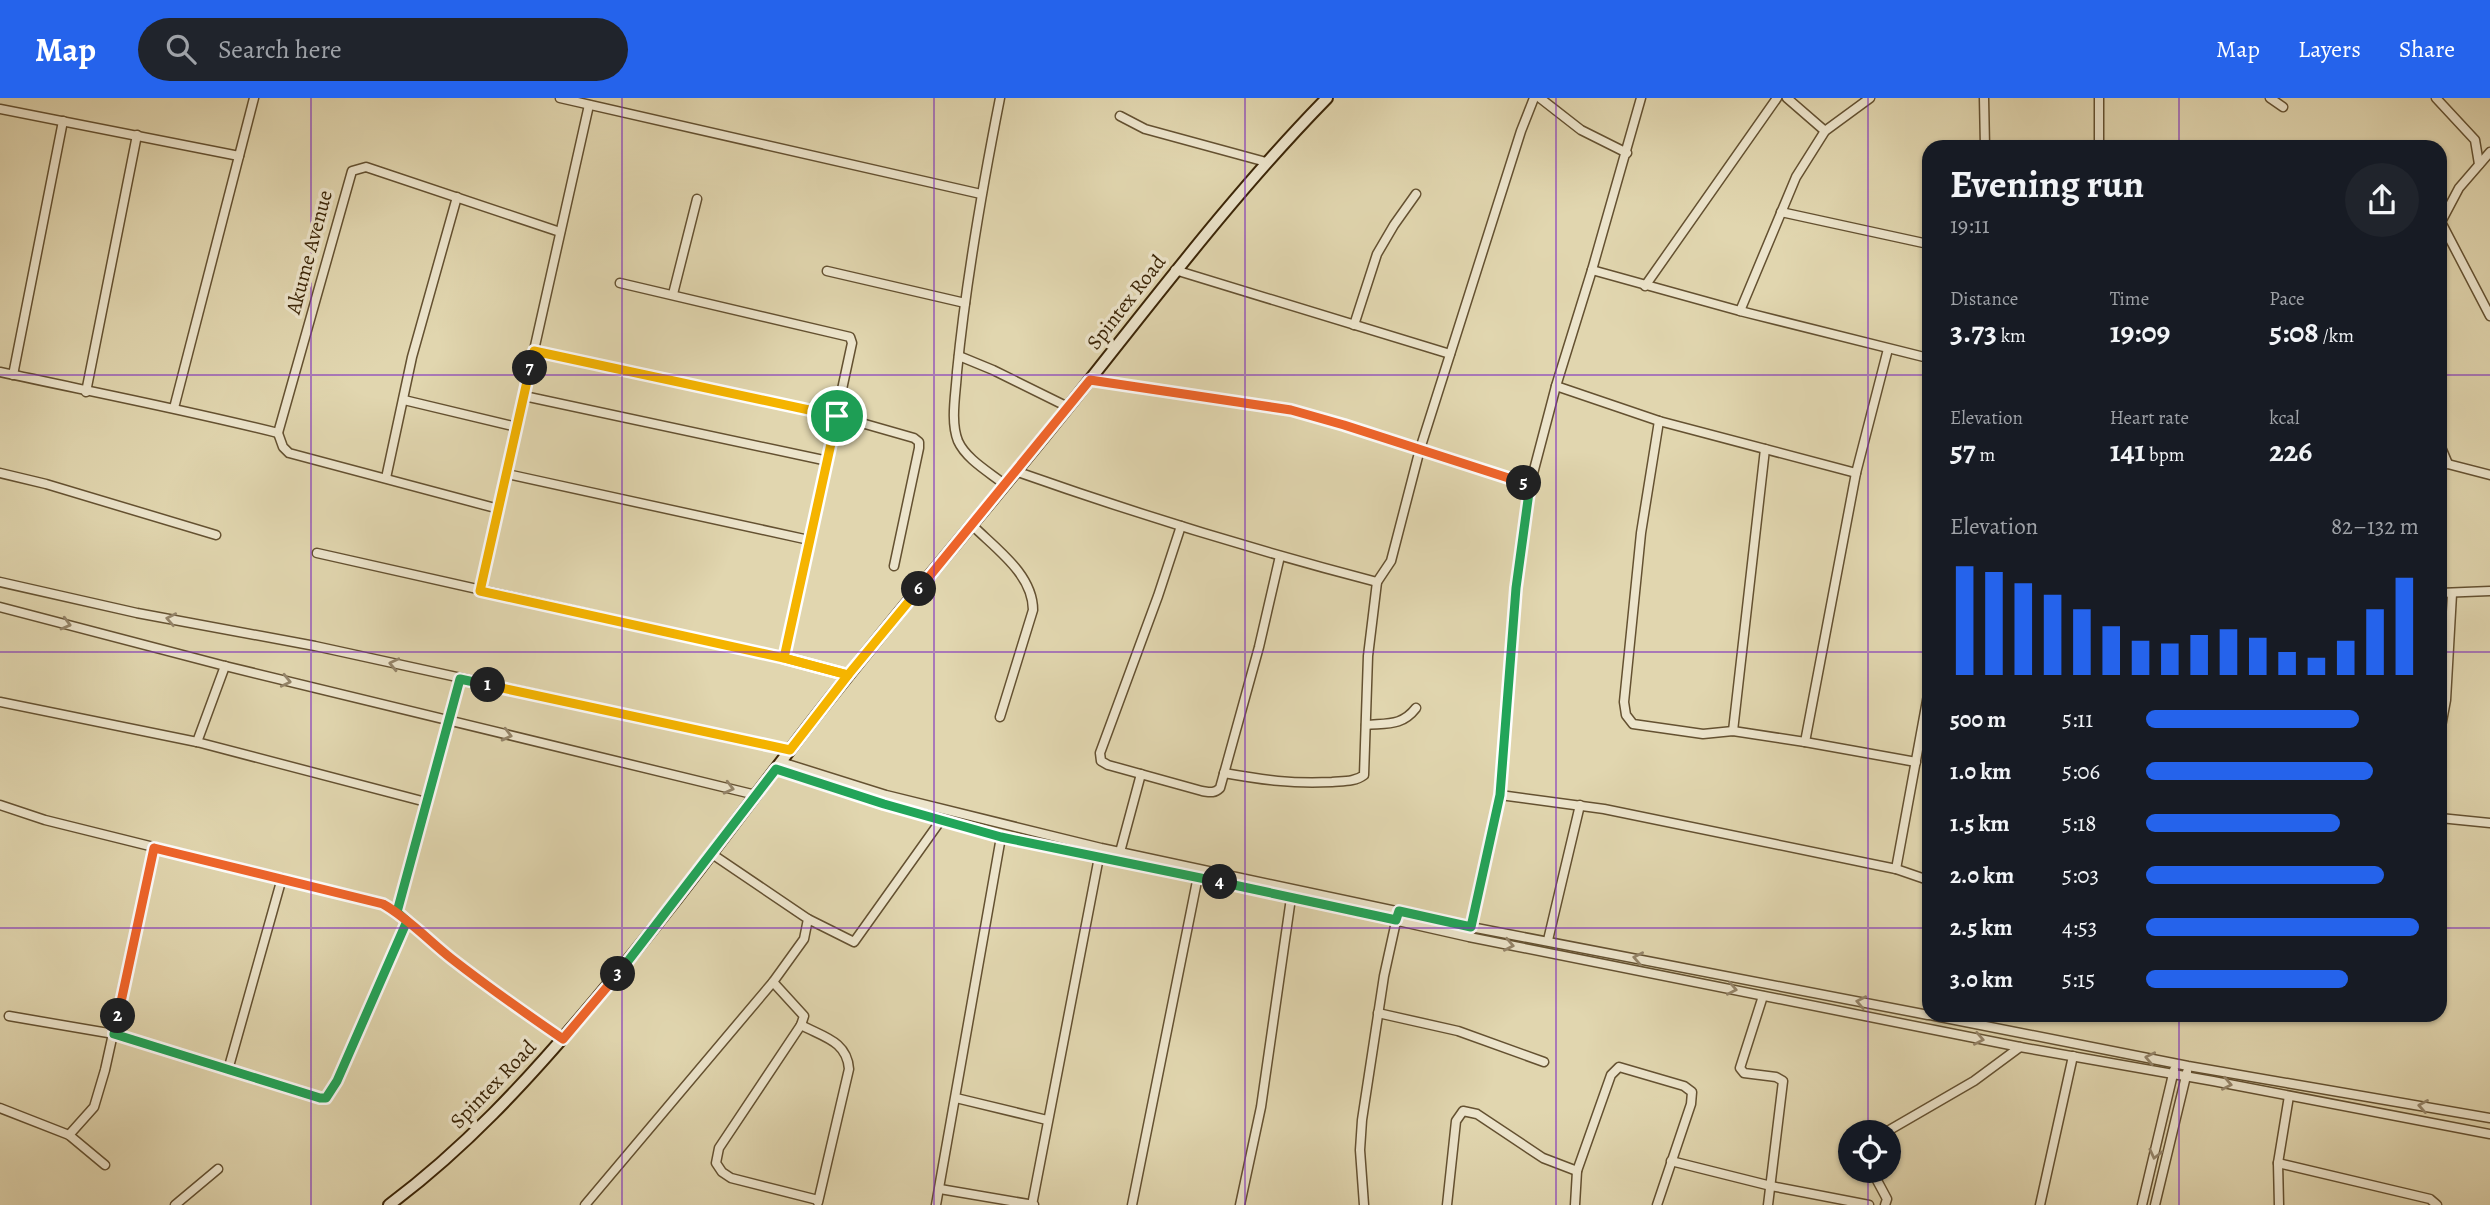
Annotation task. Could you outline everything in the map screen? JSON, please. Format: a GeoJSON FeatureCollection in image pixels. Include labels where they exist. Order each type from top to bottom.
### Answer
{"type":"FeatureCollection","features":[{"type":"Feature","properties":{"kind":"main road","name":"Spintex Road"},"geometry":{"type":"LineString","coordinates":[[389,1205],[431,1174],[516,1092],[563,1039],[640,947],[848,675],[1090,380],[1175,270],[1266,162],[1327,98]]}},
{"type":"Feature","properties":{"kind":"street"},"geometry":{"type":"LineString","coordinates":[[174,408],[254,98]]}},
{"type":"Feature","properties":{"kind":"street"},"geometry":{"type":"LineString","coordinates":[[560,98],[981,194]]}},
{"type":"Feature","properties":{"kind":"street"},"geometry":{"type":"LineString","coordinates":[[1224,773],[1296,784],[1359,779],[1364,775],[1370,636],[1377,582],[1391,561],[1420,449],[1521,131],[1534,98]]}},
{"type":"Feature","properties":{"kind":"street"},"geometry":{"type":"LineString","coordinates":[[1540,98],[1581,130],[1627,153]]}},
{"type":"Feature","properties":{"kind":"street"},"geometry":{"type":"LineString","coordinates":[[1469,937],[1500,795],[1516,588],[1530,485],[1556,386],[1627,153],[1641,98]]}},
{"type":"Feature","properties":{"kind":"street"},"geometry":{"type":"LineString","coordinates":[[1645,286],[1777,98]]}},
{"type":"Feature","properties":{"kind":"street"},"geometry":{"type":"LineString","coordinates":[[1787,98],[1825,131]]}},
{"type":"Feature","properties":{"kind":"street"},"geometry":{"type":"LineString","coordinates":[[1740,311],[1796,177],[1825,131],[1870,98]]}},
{"type":"Feature","properties":{"kind":"street"},"geometry":{"type":"LineString","coordinates":[[1984,98],[1985,140]]}},
{"type":"Feature","properties":{"kind":"street"},"geometry":{"type":"LineString","coordinates":[[2099,98],[2099,140]]}},
{"type":"Feature","properties":{"kind":"street"},"geometry":{"type":"LineString","coordinates":[[2270,98],[2283,107]]}},
{"type":"Feature","properties":{"kind":"street"},"geometry":{"type":"LineString","coordinates":[[2436,98],[2475,140],[2479,164]]}},
{"type":"Feature","properties":{"kind":"street"},"geometry":{"type":"LineString","coordinates":[[998,99],[965,303],[954,410],[957,439],[965,453],[1004,484]]}},
{"type":"Feature","properties":{"kind":"street"},"geometry":{"type":"LineString","coordinates":[[480,591],[589,105]]}},
{"type":"Feature","properties":{"kind":"street"},"geometry":{"type":"LineString","coordinates":[[0,109],[239,156]]}},
{"type":"Feature","properties":{"kind":"street"},"geometry":{"type":"LineString","coordinates":[[1120,116],[1152,131],[1266,162]]}},
{"type":"Feature","properties":{"kind":"street"},"geometry":{"type":"LineString","coordinates":[[13,375],[63,121]]}},
{"type":"Feature","properties":{"kind":"street"},"geometry":{"type":"LineString","coordinates":[[86,392],[136,135]]}},
{"type":"Feature","properties":{"kind":"street"},"geometry":{"type":"LineString","coordinates":[[2447,211],[2459,188],[2490,152]]}},
{"type":"Feature","properties":{"kind":"street","name":"Akume Avenue"},"geometry":{"type":"LineString","coordinates":[[278,433],[352,171],[366,167],[560,232]]}},
{"type":"Feature","properties":{"kind":"street"},"geometry":{"type":"LineString","coordinates":[[1354,325],[1377,254],[1416,194]]}},
{"type":"Feature","properties":{"kind":"street"},"geometry":{"type":"LineString","coordinates":[[386,478],[419,333],[457,197]]}},
{"type":"Feature","properties":{"kind":"street"},"geometry":{"type":"LineString","coordinates":[[673,294],[697,199]]}},
{"type":"Feature","properties":{"kind":"street"},"geometry":{"type":"LineString","coordinates":[[1782,212],[1922,243]]}},
{"type":"Feature","properties":{"kind":"street"},"geometry":{"type":"LineString","coordinates":[[2447,237],[2490,316]]}},
{"type":"Feature","properties":{"kind":"street"},"geometry":{"type":"LineString","coordinates":[[1175,270],[1450,354]]}},
{"type":"Feature","properties":{"kind":"street"},"geometry":{"type":"LineString","coordinates":[[1592,270],[1922,357]]}},
{"type":"Feature","properties":{"kind":"street"},"geometry":{"type":"LineString","coordinates":[[827,271],[965,303]]}},
{"type":"Feature","properties":{"kind":"street"},"geometry":{"type":"LineString","coordinates":[[620,283],[850,337],[852,343],[828,461],[784,658]]}},
{"type":"Feature","properties":{"kind":"street"},"geometry":{"type":"LineString","coordinates":[[1805,742],[1856,474],[1888,349]]}},
{"type":"Feature","properties":{"kind":"street"},"geometry":{"type":"LineString","coordinates":[[534,351],[837,416],[912,436],[919,442],[894,566]]}},
{"type":"Feature","properties":{"kind":"street"},"geometry":{"type":"LineString","coordinates":[[959,356],[1068,407]]}},
{"type":"Feature","properties":{"kind":"street"},"geometry":{"type":"LineString","coordinates":[[0,372],[86,392],[174,408],[278,433],[282,447],[289,453],[499,509]]}},
{"type":"Feature","properties":{"kind":"street"},"geometry":{"type":"LineString","coordinates":[[1090,380],[1291,410],[1530,485]]}},
{"type":"Feature","properties":{"kind":"street"},"geometry":{"type":"LineString","coordinates":[[1556,386],[1659,421],[1856,474]]}},
{"type":"Feature","properties":{"kind":"street"},"geometry":{"type":"LineString","coordinates":[[524,396],[828,461]]}},
{"type":"Feature","properties":{"kind":"street"},"geometry":{"type":"LineString","coordinates":[[404,400],[517,427]]}},
{"type":"Feature","properties":{"kind":"street"},"geometry":{"type":"LineString","coordinates":[[1659,421],[1641,533],[1623,706],[1633,724],[1703,734],[1733,731],[1916,762]]}},
{"type":"Feature","properties":{"kind":"street"},"geometry":{"type":"LineString","coordinates":[[1733,731],[1765,449]]}},
{"type":"Feature","properties":{"kind":"street"},"geometry":{"type":"LineString","coordinates":[[2447,464],[2490,475]]}},
{"type":"Feature","properties":{"kind":"street"},"geometry":{"type":"LineString","coordinates":[[1015,471],[1181,526],[1377,582]]}},
{"type":"Feature","properties":{"kind":"street"},"geometry":{"type":"LineString","coordinates":[[0,473],[46,484],[216,535]]}},
{"type":"Feature","properties":{"kind":"street"},"geometry":{"type":"LineString","coordinates":[[507,474],[809,540]]}},
{"type":"Feature","properties":{"kind":"street"},"geometry":{"type":"LineString","coordinates":[[972,525],[1017,571],[1029,586],[1033,598],[1033,610],[1000,718]]}},
{"type":"Feature","properties":{"kind":"street"},"geometry":{"type":"LineString","coordinates":[[1181,526],[1099,759],[1102,763],[1212,793],[1220,788],[1259,647],[1280,556]]}},
{"type":"Feature","properties":{"kind":"street"},"geometry":{"type":"LineString","coordinates":[[317,553],[784,658],[848,675]]}},
{"type":"Feature","properties":{"kind":"street"},"geometry":{"type":"LineString","coordinates":[[0,582],[150,615],[315,646],[790,750]]}},
{"type":"Feature","properties":{"kind":"street"},"geometry":{"type":"LineString","coordinates":[[2447,594],[2490,591]]}},
{"type":"Feature","properties":{"kind":"street"},"geometry":{"type":"LineString","coordinates":[[2447,682],[2452,594]]}},
{"type":"Feature","properties":{"kind":"street"},"geometry":{"type":"LineString","coordinates":[[0,619],[2,608],[225,666],[756,795]]}},
{"type":"Feature","properties":{"kind":"street"},"geometry":{"type":"LineString","coordinates":[[197,742],[225,666]]}},
{"type":"Feature","properties":{"kind":"street"},"geometry":{"type":"LineString","coordinates":[[397,912],[460,679]]}},
{"type":"Feature","properties":{"kind":"street"},"geometry":{"type":"LineString","coordinates":[[0,702],[197,742],[426,802]]}},
{"type":"Feature","properties":{"kind":"street"},"geometry":{"type":"LineString","coordinates":[[1366,725],[1408,719],[1416,708]]}},
{"type":"Feature","properties":{"kind":"street"},"geometry":{"type":"LineString","coordinates":[[1896,869],[1922,728]]}},
{"type":"Feature","properties":{"kind":"street"},"geometry":{"type":"LineString","coordinates":[[778,765],[941,820],[1001,837],[1469,937],[1763,996],[2020,1047],[2173,1073],[2490,1134]]}},
{"type":"Feature","properties":{"kind":"street"},"geometry":{"type":"LineString","coordinates":[[778,765],[952,813],[1120,852],[1471,927],[1922,1014]]}},
{"type":"Feature","properties":{"kind":"street"},"geometry":{"type":"LineString","coordinates":[[1120,852],[1140,774]]}},
{"type":"Feature","properties":{"kind":"street"},"geometry":{"type":"LineString","coordinates":[[1500,795],[1580,805],[1896,869],[1922,878]]}},
{"type":"Feature","properties":{"kind":"street"},"geometry":{"type":"LineString","coordinates":[[0,804],[45,820],[383,904],[397,912],[478,979],[563,1039]]}},
{"type":"Feature","properties":{"kind":"street"},"geometry":{"type":"LineString","coordinates":[[1548,940],[1580,805]]}},
{"type":"Feature","properties":{"kind":"street"},"geometry":{"type":"LineString","coordinates":[[2447,819],[2490,823]]}},
{"type":"Feature","properties":{"kind":"street"},"geometry":{"type":"LineString","coordinates":[[712,854],[808,919],[854,942],[941,820]]}},
{"type":"Feature","properties":{"kind":"street"},"geometry":{"type":"LineString","coordinates":[[936,1205],[1001,837]]}},
{"type":"Feature","properties":{"kind":"street"},"geometry":{"type":"LineString","coordinates":[[69,1135],[94,1107],[114,1034],[154,848]]}},
{"type":"Feature","properties":{"kind":"street"},"geometry":{"type":"LineString","coordinates":[[940,1189],[1033,1205],[1099,857]]}},
{"type":"Feature","properties":{"kind":"street"},"geometry":{"type":"LineString","coordinates":[[1132,1205],[1198,877]]}},
{"type":"Feature","properties":{"kind":"street"},"geometry":{"type":"LineString","coordinates":[[228,1070],[282,878]]}},
{"type":"Feature","properties":{"kind":"street"},"geometry":{"type":"LineString","coordinates":[[1240,1205],[1261,1107],[1291,898]]}},
{"type":"Feature","properties":{"kind":"street"},"geometry":{"type":"LineString","coordinates":[[1364,1205],[1360,1150],[1362,1120],[1384,975],[1399,911]]}},
{"type":"Feature","properties":{"kind":"street"},"geometry":{"type":"LineString","coordinates":[[585,1205],[773,982],[804,939],[808,919]]}},
{"type":"Feature","properties":{"kind":"street"},"geometry":{"type":"LineString","coordinates":[[9,1016],[114,1034],[326,1098],[337,1081],[407,921]]}},
{"type":"Feature","properties":{"kind":"street"},"geometry":{"type":"LineString","coordinates":[[773,982],[804,1016],[801,1025],[719,1148],[716,1163],[722,1172],[731,1178],[818,1203],[849,1069],[848,1058],[841,1046],[801,1025]]}},
{"type":"Feature","properties":{"kind":"street"},"geometry":{"type":"LineString","coordinates":[[1763,996],[1740,1068],[1744,1073],[1776,1077],[1783,1081],[1768,1205]]}},
{"type":"Feature","properties":{"kind":"street"},"geometry":{"type":"LineString","coordinates":[[1378,1013],[1458,1031],[1544,1062]]}},
{"type":"Feature","properties":{"kind":"street"},"geometry":{"type":"LineString","coordinates":[[1965,1022],[2188,1066],[2490,1118]]}},
{"type":"Feature","properties":{"kind":"street"},"geometry":{"type":"LineString","coordinates":[[1901,1123],[1974,1081],[2020,1047]]}},
{"type":"Feature","properties":{"kind":"street"},"geometry":{"type":"LineString","coordinates":[[2040,1205],[2073,1056]]}},
{"type":"Feature","properties":{"kind":"street"},"geometry":{"type":"LineString","coordinates":[[2142,1205],[2176,1063]]}},
{"type":"Feature","properties":{"kind":"street"},"geometry":{"type":"LineString","coordinates":[[2155,1205],[2188,1066]]}},
{"type":"Feature","properties":{"kind":"street"},"geometry":{"type":"LineString","coordinates":[[1575,1205],[1577,1171],[1611,1075],[1619,1067],[1684,1086],[1692,1092],[1691,1104],[1657,1205]]}},
{"type":"Feature","properties":{"kind":"street"},"geometry":{"type":"LineString","coordinates":[[2279,1205],[2278,1163],[2289,1096]]}},
{"type":"Feature","properties":{"kind":"street"},"geometry":{"type":"LineString","coordinates":[[956,1098],[1047,1120]]}},
{"type":"Feature","properties":{"kind":"street"},"geometry":{"type":"LineString","coordinates":[[0,1108],[69,1135],[105,1165]]}},
{"type":"Feature","properties":{"kind":"street"},"geometry":{"type":"LineString","coordinates":[[1447,1205],[1456,1121],[1463,1111],[1477,1114],[1543,1158],[1577,1171]]}},
{"type":"Feature","properties":{"kind":"street"},"geometry":{"type":"LineString","coordinates":[[1671,1161],[1850,1204],[1869,1205]]}},
{"type":"Feature","properties":{"kind":"street"},"geometry":{"type":"LineString","coordinates":[[2278,1163],[2430,1199],[2437,1205]]}},
{"type":"Feature","properties":{"kind":"street"},"geometry":{"type":"LineString","coordinates":[[175,1205],[218,1169]]}},
{"type":"Feature","properties":{"kind":"street"},"geometry":{"type":"LineString","coordinates":[[1878,1183],[1885,1195],[1885,1205]]}},
{"type":"Feature","properties":{"kind":"route"},"geometry":{"type":"LineString","coordinates":[[837,416],[534,351],[480,591],[784,658],[848,675],[1090,380],[1291,410],[1530,485],[1516,588],[1500,795],[1471,927],[1399,911],[1396,920],[1001,837],[884,804],[776,769],[640,947],[563,1039],[478,979],[427,940],[407,921],[397,912],[383,904],[154,848],[114,1034],[326,1098],[337,1081],[407,921],[397,912],[460,679],[790,750],[848,675],[784,658],[837,416]]}}]}
